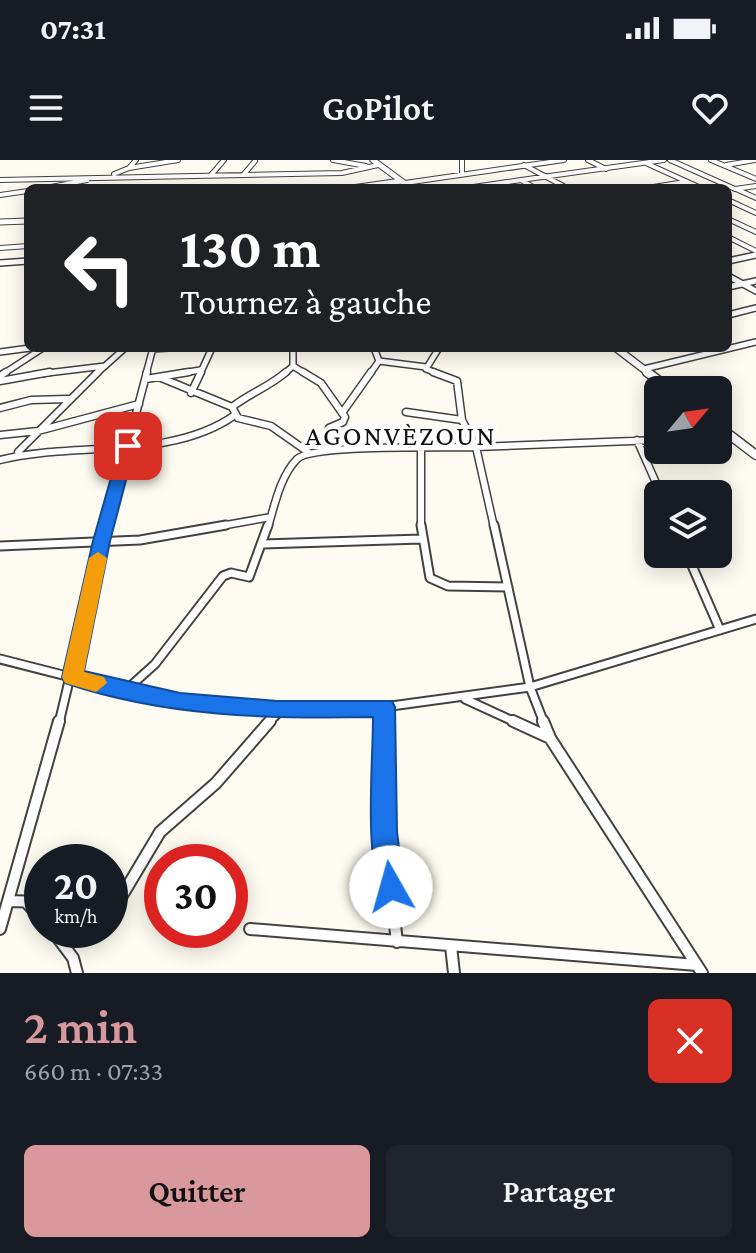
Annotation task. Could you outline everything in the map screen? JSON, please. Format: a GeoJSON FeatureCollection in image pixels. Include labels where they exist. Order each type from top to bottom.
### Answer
{"type":"FeatureCollection","features":[{"type":"Feature","properties":{"kind":"street"},"geometry":{"type":"LineString","coordinates":[[129,168],[136,160]]}},
{"type":"Feature","properties":{"kind":"street"},"geometry":{"type":"LineString","coordinates":[[81,184],[93,177],[129,168],[178,160]]}},
{"type":"Feature","properties":{"kind":"street"},"geometry":{"type":"LineString","coordinates":[[211,175],[224,160]]}},
{"type":"Feature","properties":{"kind":"street"},"geometry":{"type":"LineString","coordinates":[[333,160],[375,166],[406,184]]}},
{"type":"Feature","properties":{"kind":"street"},"geometry":{"type":"LineString","coordinates":[[373,160],[375,166]]}},
{"type":"Feature","properties":{"kind":"street"},"geometry":{"type":"LineString","coordinates":[[462,160],[462,174]]}},
{"type":"Feature","properties":{"kind":"street"},"geometry":{"type":"LineString","coordinates":[[492,160],[497,169]]}},
{"type":"Feature","properties":{"kind":"street"},"geometry":{"type":"LineString","coordinates":[[384,184],[564,160]]}},
{"type":"Feature","properties":{"kind":"street"},"geometry":{"type":"LineString","coordinates":[[588,160],[608,169]]}},
{"type":"Feature","properties":{"kind":"street"},"geometry":{"type":"LineString","coordinates":[[506,184],[667,160],[723,184]]}},
{"type":"Feature","properties":{"kind":"street"},"geometry":{"type":"LineString","coordinates":[[711,160],[756,177]]}},
{"type":"Feature","properties":{"kind":"street"},"geometry":{"type":"LineString","coordinates":[[723,165],[755,160]]}},
{"type":"Feature","properties":{"kind":"street"},"geometry":{"type":"LineString","coordinates":[[244,174],[255,161]]}},
{"type":"Feature","properties":{"kind":"street"},"geometry":{"type":"LineString","coordinates":[[647,164],[692,184]]}},
{"type":"Feature","properties":{"kind":"street"},"geometry":{"type":"LineString","coordinates":[[524,165],[559,184]]}},
{"type":"Feature","properties":{"kind":"street"},"geometry":{"type":"LineString","coordinates":[[0,180],[342,173],[375,166]]}},
{"type":"Feature","properties":{"kind":"street"},"geometry":{"type":"LineString","coordinates":[[481,171],[491,174],[497,184]]}},
{"type":"Feature","properties":{"kind":"street"},"geometry":{"type":"LineString","coordinates":[[521,180],[528,184]]}},
{"type":"Feature","properties":{"kind":"street"},"geometry":{"type":"LineString","coordinates":[[674,184],[687,182]]}},
{"type":"Feature","properties":{"kind":"street"},"geometry":{"type":"LineString","coordinates":[[732,189],[756,186]]}},
{"type":"Feature","properties":{"kind":"street"},"geometry":{"type":"LineString","coordinates":[[732,188],[756,198]]}},
{"type":"Feature","properties":{"kind":"street"},"geometry":{"type":"LineString","coordinates":[[0,195],[24,192]]}},
{"type":"Feature","properties":{"kind":"street"},"geometry":{"type":"LineString","coordinates":[[732,202],[756,213]]}},
{"type":"Feature","properties":{"kind":"street"},"geometry":{"type":"LineString","coordinates":[[0,222],[24,221]]}},
{"type":"Feature","properties":{"kind":"street"},"geometry":{"type":"LineString","coordinates":[[732,221],[756,232]]}},
{"type":"Feature","properties":{"kind":"street"},"geometry":{"type":"LineString","coordinates":[[732,239],[756,253]]}},
{"type":"Feature","properties":{"kind":"street"},"geometry":{"type":"LineString","coordinates":[[0,248],[24,246]]}},
{"type":"Feature","properties":{"kind":"street"},"geometry":{"type":"LineString","coordinates":[[732,258],[756,253]]}},
{"type":"Feature","properties":{"kind":"street"},"geometry":{"type":"LineString","coordinates":[[0,263],[24,261]]}},
{"type":"Feature","properties":{"kind":"street"},"geometry":{"type":"LineString","coordinates":[[732,278],[756,291]]}},
{"type":"Feature","properties":{"kind":"street"},"geometry":{"type":"LineString","coordinates":[[732,286],[756,281]]}},
{"type":"Feature","properties":{"kind":"street"},"geometry":{"type":"LineString","coordinates":[[732,314],[756,308]]}},
{"type":"Feature","properties":{"kind":"street"},"geometry":{"type":"LineString","coordinates":[[732,347],[756,342]]}},
{"type":"Feature","properties":{"kind":"street"},"geometry":{"type":"LineString","coordinates":[[0,351],[24,349]]}},
{"type":"Feature","properties":{"kind":"street"},"geometry":{"type":"LineString","coordinates":[[0,378],[37,352]]}},
{"type":"Feature","properties":{"kind":"street"},"geometry":{"type":"LineString","coordinates":[[17,453],[68,399],[121,352]]}},
{"type":"Feature","properties":{"kind":"street"},"geometry":{"type":"LineString","coordinates":[[0,929],[72,677],[102,541],[152,352]]}},
{"type":"Feature","properties":{"kind":"street"},"geometry":{"type":"LineString","coordinates":[[191,393],[210,352]]}},
{"type":"Feature","properties":{"kind":"street"},"geometry":{"type":"LineString","coordinates":[[0,460],[17,453],[60,446],[128,446],[220,428],[246,396],[270,386],[293,366],[293,352]]}},
{"type":"Feature","properties":{"kind":"street"},"geometry":{"type":"LineString","coordinates":[[376,352],[379,361]]}},
{"type":"Feature","properties":{"kind":"street"},"geometry":{"type":"LineString","coordinates":[[426,367],[436,352]]}},
{"type":"Feature","properties":{"kind":"street"},"geometry":{"type":"LineString","coordinates":[[621,352],[653,376]]}},
{"type":"Feature","properties":{"kind":"street"},"geometry":{"type":"LineString","coordinates":[[688,352],[694,356]]}},
{"type":"Feature","properties":{"kind":"street"},"geometry":{"type":"LineString","coordinates":[[644,369],[712,352]]}},
{"type":"Feature","properties":{"kind":"street"},"geometry":{"type":"LineString","coordinates":[[342,413],[379,361]]}},
{"type":"Feature","properties":{"kind":"street"},"geometry":{"type":"LineString","coordinates":[[379,361],[426,367],[431,373],[457,381],[462,420],[476,447],[530,687],[550,738],[700,969]]}},
{"type":"Feature","properties":{"kind":"street"},"geometry":{"type":"LineString","coordinates":[[0,378],[105,366]]}},
{"type":"Feature","properties":{"kind":"street"},"geometry":{"type":"LineString","coordinates":[[293,366],[321,383],[342,413],[345,421],[329,428],[325,450]]}},
{"type":"Feature","properties":{"kind":"street"},"geometry":{"type":"LineString","coordinates":[[146,379],[200,370]]}},
{"type":"Feature","properties":{"kind":"street"},"geometry":{"type":"LineString","coordinates":[[159,377],[271,426],[308,452]]}},
{"type":"Feature","properties":{"kind":"street"},"geometry":{"type":"LineString","coordinates":[[0,408],[31,400],[68,399]]}},
{"type":"Feature","properties":{"kind":"street"},"geometry":{"type":"LineString","coordinates":[[0,435],[38,431],[139,404]]}},
{"type":"Feature","properties":{"kind":"street"},"geometry":{"type":"LineString","coordinates":[[406,412],[462,420]]}},
{"type":"Feature","properties":{"kind":"street"},"geometry":{"type":"LineString","coordinates":[[732,436],[756,455]]}},
{"type":"Feature","properties":{"kind":"street"},"geometry":{"type":"LineString","coordinates":[[637,440],[655,480]]}},
{"type":"Feature","properties":{"kind":"street"},"geometry":{"type":"LineString","coordinates":[[125,691],[155,664],[223,576],[231,573],[251,575],[284,476],[295,460],[308,452],[644,440]]}},
{"type":"Feature","properties":{"kind":"street"},"geometry":{"type":"LineString","coordinates":[[421,448],[421,539],[425,569],[439,584],[508,587]]}},
{"type":"Feature","properties":{"kind":"street"},"geometry":{"type":"LineString","coordinates":[[0,546],[159,537],[271,517]]}},
{"type":"Feature","properties":{"kind":"street"},"geometry":{"type":"LineString","coordinates":[[263,544],[421,539]]}},
{"type":"Feature","properties":{"kind":"street"},"geometry":{"type":"LineString","coordinates":[[693,568],[720,630]]}},
{"type":"Feature","properties":{"kind":"street"},"geometry":{"type":"LineString","coordinates":[[0,659],[157,699],[281,710],[384,707],[465,699],[530,687],[756,619]]}},
{"type":"Feature","properties":{"kind":"street"},"geometry":{"type":"LineString","coordinates":[[465,699],[550,738]]}},
{"type":"Feature","properties":{"kind":"street"},"geometry":{"type":"LineString","coordinates":[[384,707],[384,832],[397,942]]}},
{"type":"Feature","properties":{"kind":"street"},"geometry":{"type":"LineString","coordinates":[[128,886],[160,832],[216,783],[252,738],[281,710]]}},
{"type":"Feature","properties":{"kind":"street"},"geometry":{"type":"LineString","coordinates":[[9,901],[24,902]]}},
{"type":"Feature","properties":{"kind":"street"},"geometry":{"type":"LineString","coordinates":[[250,929],[700,969]]}},
{"type":"Feature","properties":{"kind":"street"},"geometry":{"type":"LineString","coordinates":[[451,946],[454,973]]}},
{"type":"Feature","properties":{"kind":"street"},"geometry":{"type":"LineString","coordinates":[[66,948],[73,958],[77,973]]}},
{"type":"Feature","properties":{"kind":"slow traffic"},"geometry":{"type":"LineString","coordinates":[[96,683],[72,677],[98,558]]}},
{"type":"Feature","properties":{"kind":"district","name":"AGONVÈZOUN"},"geometry":{"type":"Point","coordinates":[401,435]}},
{"type":"Feature","properties":{"kind":"route"},"geometry":{"type":"LineString","coordinates":[[128,446],[102,541],[72,677],[180,702],[277,710],[384,707],[384,832],[391,887]]}}]}
